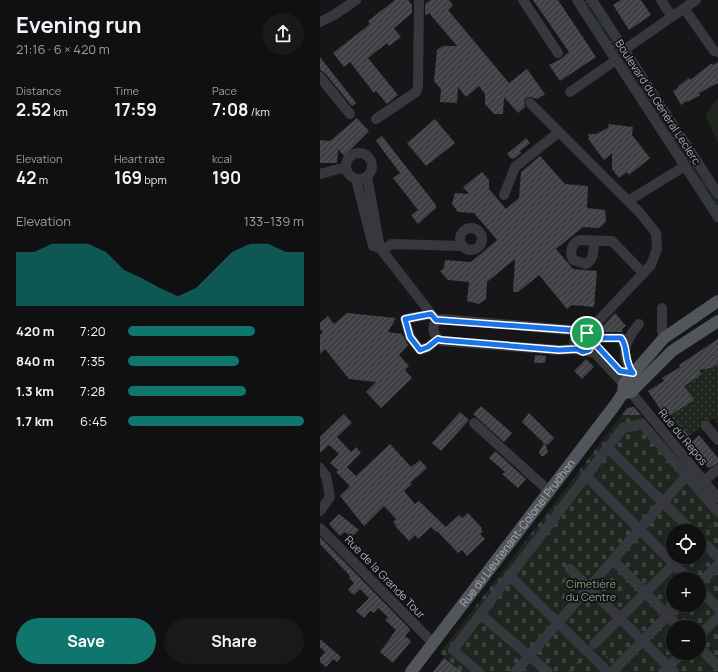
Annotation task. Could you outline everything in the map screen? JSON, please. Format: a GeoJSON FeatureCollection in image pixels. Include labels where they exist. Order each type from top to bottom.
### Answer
{"type":"FeatureCollection","features":[{"type":"Feature","properties":{"kind":"main road","name":"Rue du Lieutenant-Colonel Prudhon"},"geometry":{"type":"LineString","coordinates":[[411,672],[637,377],[664,338],[718,300]]}},
{"type":"Feature","properties":{"kind":"main road","name":"Rue du Lieutenant-Colonel Prudhon"},"geometry":{"type":"LineString","coordinates":[[637,377],[672,351],[718,321]]}},
{"type":"Feature","properties":{"kind":"main road"},"geometry":{"type":"LineString","coordinates":[[664,338],[672,351]]}},
{"type":"Feature","properties":{"kind":"street"},"geometry":{"type":"LineString","coordinates":[[320,18],[344,0]]}},
{"type":"Feature","properties":{"kind":"street"},"geometry":{"type":"LineString","coordinates":[[320,22],[334,15],[356,0]]}},
{"type":"Feature","properties":{"kind":"street"},"geometry":{"type":"LineString","coordinates":[[376,119],[416,92],[418,87],[420,0]]}},
{"type":"Feature","properties":{"kind":"street"},"geometry":{"type":"LineString","coordinates":[[523,0],[558,53]]}},
{"type":"Feature","properties":{"kind":"street","name":"Boulevard du Général Leclerc"},"geometry":{"type":"LineString","coordinates":[[577,0],[718,217]]}},
{"type":"Feature","properties":{"kind":"street","name":"Boulevard du Général Leclerc"},"geometry":{"type":"LineString","coordinates":[[592,0],[718,194]]}},
{"type":"Feature","properties":{"kind":"street"},"geometry":{"type":"LineString","coordinates":[[661,0],[672,17]]}},
{"type":"Feature","properties":{"kind":"street"},"geometry":{"type":"LineString","coordinates":[[624,50],[696,0]]}},
{"type":"Feature","properties":{"kind":"street"},"geometry":{"type":"LineString","coordinates":[[684,8],[714,51],[718,52]]}},
{"type":"Feature","properties":{"kind":"street"},"geometry":{"type":"LineString","coordinates":[[570,92],[616,60]]}},
{"type":"Feature","properties":{"kind":"street"},"geometry":{"type":"LineString","coordinates":[[320,77],[350,114]]}},
{"type":"Feature","properties":{"kind":"street"},"geometry":{"type":"LineString","coordinates":[[530,102],[628,201],[656,233],[657,249],[651,265],[585,342]]}},
{"type":"Feature","properties":{"kind":"street"},"geometry":{"type":"LineString","coordinates":[[504,195],[515,167],[559,132]]}},
{"type":"Feature","properties":{"kind":"street"},"geometry":{"type":"LineString","coordinates":[[356,179],[367,176],[371,172],[372,161],[365,153],[354,153],[346,161],[346,167],[347,172],[356,179],[373,246],[381,249],[392,244],[462,246]]}},
{"type":"Feature","properties":{"kind":"street"},"geometry":{"type":"LineString","coordinates":[[628,201],[685,166]]}},
{"type":"Feature","properties":{"kind":"street"},"geometry":{"type":"LineString","coordinates":[[320,174],[346,167]]}},
{"type":"Feature","properties":{"kind":"street"},"geometry":{"type":"LineString","coordinates":[[367,176],[381,249],[434,317],[433,332],[438,339],[551,349],[585,342],[621,338],[625,347],[626,361],[637,377]]}},
{"type":"Feature","properties":{"kind":"street"},"geometry":{"type":"LineString","coordinates":[[594,240],[612,241],[643,273]]}},
{"type":"Feature","properties":{"kind":"street"},"geometry":{"type":"LineString","coordinates":[[662,308],[662,331],[664,338]]}},
{"type":"Feature","properties":{"kind":"street"},"geometry":{"type":"LineString","coordinates":[[438,339],[428,347],[420,350],[410,337],[405,319],[434,317],[571,330],[585,342],[597,346],[620,371],[637,377]]}},
{"type":"Feature","properties":{"kind":"street"},"geometry":{"type":"LineString","coordinates":[[625,347],[629,336],[640,324]]}},
{"type":"Feature","properties":{"kind":"street","name":"Rue du Repos"},"geometry":{"type":"LineString","coordinates":[[585,342],[718,498]]}},
{"type":"Feature","properties":{"kind":"street"},"geometry":{"type":"LineString","coordinates":[[474,423],[549,491]]}},
{"type":"Feature","properties":{"kind":"street"},"geometry":{"type":"LineString","coordinates":[[479,672],[452,650],[622,428],[642,424],[718,512]]}},
{"type":"Feature","properties":{"kind":"street"},"geometry":{"type":"LineString","coordinates":[[706,426],[718,440]]}},
{"type":"Feature","properties":{"kind":"street"},"geometry":{"type":"LineString","coordinates":[[607,447],[685,524]]}},
{"type":"Feature","properties":{"kind":"street"},"geometry":{"type":"LineString","coordinates":[[320,468],[326,476],[330,497],[320,511]]}},
{"type":"Feature","properties":{"kind":"street"},"geometry":{"type":"LineString","coordinates":[[704,481],[718,469]]}},
{"type":"Feature","properties":{"kind":"street"},"geometry":{"type":"LineString","coordinates":[[585,475],[640,529],[666,551]]}},
{"type":"Feature","properties":{"kind":"street"},"geometry":{"type":"LineString","coordinates":[[515,672],[686,475]]}},
{"type":"Feature","properties":{"kind":"street","name":"Rue de la Grande Tour"},"geometry":{"type":"LineString","coordinates":[[320,528],[433,643]]}},
{"type":"Feature","properties":{"kind":"street"},"geometry":{"type":"LineString","coordinates":[[706,542],[718,557]]}},
{"type":"Feature","properties":{"kind":"street"},"geometry":{"type":"LineString","coordinates":[[613,560],[672,620]]}},
{"type":"Feature","properties":{"kind":"street"},"geometry":{"type":"LineString","coordinates":[[591,648],[673,564]]}},
{"type":"Feature","properties":{"kind":"street"},"geometry":{"type":"LineString","coordinates":[[706,577],[718,565]]}},
{"type":"Feature","properties":{"kind":"street"},"geometry":{"type":"LineString","coordinates":[[570,569],[643,641],[669,670],[677,660]]}},
{"type":"Feature","properties":{"kind":"street"},"geometry":{"type":"LineString","coordinates":[[509,575],[558,623],[591,648],[608,672]]}},
{"type":"Feature","properties":{"kind":"street"},"geometry":{"type":"LineString","coordinates":[[706,596],[718,608]]}},
{"type":"Feature","properties":{"kind":"street"},"geometry":{"type":"LineString","coordinates":[[612,672],[672,612]]}},
{"type":"Feature","properties":{"kind":"street"},"geometry":{"type":"LineString","coordinates":[[480,614],[548,672]]}},
{"type":"Feature","properties":{"kind":"street"},"geometry":{"type":"LineString","coordinates":[[706,629],[718,617]]}},
{"type":"Feature","properties":{"kind":"street"},"geometry":{"type":"LineString","coordinates":[[706,654],[718,666],[712,672]]}},
{"type":"Feature","properties":{"kind":"path"},"geometry":{"type":"LineString","coordinates":[[706,531],[718,518]]}},
{"type":"Feature","properties":{"kind":"path"},"geometry":{"type":"LineString","coordinates":[[570,672],[591,648]]}},
{"type":"Feature","properties":{"kind":"green space"},"geometry":{"type":"Polygon","coordinates":[[[580,0],[588,0],[718,199],[718,212],[580,0]]]}},
{"type":"Feature","properties":{"kind":"green space"},"geometry":{"type":"Polygon","coordinates":[[[718,98],[718,143],[705,115],[718,98]]]}},
{"type":"Feature","properties":{"kind":"green space"},"geometry":{"type":"Polygon","coordinates":[[[718,364],[718,423],[714,418],[689,436],[680,426],[678,427],[670,416],[693,400],[683,384],[690,382],[702,374],[701,372],[703,370],[718,364]]]}},
{"type":"Feature","properties":{"kind":"green space","name":"Cimetière du Centre"},"geometry":{"type":"Polygon","coordinates":[[[634,407],[718,505],[718,672],[462,672],[440,653],[627,408],[634,407]]]}},
{"type":"Feature","properties":{"kind":"building"},"geometry":{"type":"Polygon","coordinates":[[[395,0],[408,0],[412,5],[412,13],[394,28],[401,37],[389,46],[387,43],[368,58],[398,95],[387,104],[376,91],[374,93],[350,62],[344,67],[333,53],[370,24],[368,21],[395,0]]]}},
{"type":"Feature","properties":{"kind":"building"},"geometry":{"type":"Polygon","coordinates":[[[431,0],[449,0],[453,5],[448,10],[509,83],[527,69],[545,94],[537,99],[531,97],[526,98],[524,102],[525,107],[518,113],[504,97],[503,114],[494,114],[485,104],[485,94],[479,86],[466,97],[458,87],[457,103],[440,102],[441,89],[434,81],[437,50],[443,46],[457,46],[429,13],[427,15],[425,14],[425,4],[431,0]]]}},
{"type":"Feature","properties":{"kind":"building"},"geometry":{"type":"Polygon","coordinates":[[[533,0],[558,0],[596,57],[560,81],[549,65],[561,59],[569,52],[533,0]]]}},
{"type":"Feature","properties":{"kind":"building"},"geometry":{"type":"Polygon","coordinates":[[[621,0],[641,0],[651,15],[629,30],[613,5],[621,0]]]}},
{"type":"Feature","properties":{"kind":"building"},"geometry":{"type":"Polygon","coordinates":[[[320,57],[356,103],[352,106],[325,73],[320,70],[320,57]]]}},
{"type":"Feature","properties":{"kind":"building"},"geometry":{"type":"Polygon","coordinates":[[[718,62],[718,83],[681,105],[673,91],[689,78],[690,80],[712,63],[713,65],[718,62]]]}},
{"type":"Feature","properties":{"kind":"building"},"geometry":{"type":"Polygon","coordinates":[[[357,118],[369,131],[344,156],[338,149],[337,163],[320,163],[320,140],[330,141],[357,118]]]}},
{"type":"Feature","properties":{"kind":"building"},"geometry":{"type":"Polygon","coordinates":[[[435,119],[455,143],[426,166],[407,143],[435,119]]]}},
{"type":"Feature","properties":{"kind":"building"},"geometry":{"type":"Polygon","coordinates":[[[609,124],[633,127],[632,135],[650,158],[629,175],[627,172],[619,178],[612,169],[612,153],[604,160],[589,140],[588,134],[596,134],[608,128],[609,124]]]}},
{"type":"Feature","properties":{"kind":"building"},"geometry":{"type":"Polygon","coordinates":[[[382,136],[436,205],[436,208],[418,224],[411,215],[418,210],[393,178],[400,173],[376,141],[382,136]]]}},
{"type":"Feature","properties":{"kind":"building"},"geometry":{"type":"Polygon","coordinates":[[[526,138],[530,143],[520,151],[521,153],[514,159],[511,158],[507,154],[526,138]]]}},
{"type":"Feature","properties":{"kind":"building"},"geometry":{"type":"Polygon","coordinates":[[[540,156],[565,184],[588,186],[587,208],[605,210],[606,222],[599,228],[583,227],[556,249],[573,269],[597,271],[594,307],[572,305],[567,309],[539,275],[518,292],[513,292],[515,259],[487,282],[486,299],[479,304],[467,301],[469,282],[448,280],[440,271],[444,268],[445,260],[471,262],[497,240],[474,213],[458,212],[452,204],[455,193],[469,194],[463,187],[482,172],[489,180],[489,189],[506,209],[519,198],[521,172],[540,156]]]}},
{"type":"Feature","properties":{"kind":"building"},"geometry":{"type":"Polygon","coordinates":[[[347,313],[396,318],[388,332],[402,334],[408,345],[399,355],[409,366],[405,370],[412,378],[381,408],[366,392],[376,382],[349,379],[325,349],[320,354],[320,335],[323,332],[320,329],[320,323],[328,316],[334,324],[347,313]]]}},
{"type":"Feature","properties":{"kind":"building"},"geometry":{"type":"Polygon","coordinates":[[[615,313],[626,326],[622,329],[623,332],[603,332],[600,329],[615,313]]]}},
{"type":"Feature","properties":{"kind":"building"},"geometry":{"type":"Polygon","coordinates":[[[718,339],[718,364],[711,368],[699,370],[702,374],[684,386],[694,400],[666,418],[648,391],[664,381],[662,378],[680,367],[679,365],[718,339]]]}},
{"type":"Feature","properties":{"kind":"building"},"geometry":{"type":"Polygon","coordinates":[[[535,355],[546,356],[545,363],[534,363],[535,355]]]}},
{"type":"Feature","properties":{"kind":"building"},"geometry":{"type":"Polygon","coordinates":[[[586,359],[594,367],[582,379],[574,371],[586,359]]]}},
{"type":"Feature","properties":{"kind":"building"},"geometry":{"type":"Polygon","coordinates":[[[481,406],[512,433],[504,442],[473,414],[481,406]]]}},
{"type":"Feature","properties":{"kind":"building"},"geometry":{"type":"Polygon","coordinates":[[[634,407],[641,415],[622,415],[627,408],[634,407]]]}},
{"type":"Feature","properties":{"kind":"building"},"geometry":{"type":"Polygon","coordinates":[[[460,412],[469,420],[441,451],[432,443],[460,412]]]}},
{"type":"Feature","properties":{"kind":"building"},"geometry":{"type":"Polygon","coordinates":[[[529,413],[554,438],[547,445],[545,443],[548,452],[544,456],[541,456],[539,452],[544,443],[522,422],[529,413]]]}},
{"type":"Feature","properties":{"kind":"building"},"geometry":{"type":"Polygon","coordinates":[[[344,414],[352,423],[337,437],[351,452],[356,447],[361,453],[347,467],[356,476],[390,444],[411,467],[420,460],[427,468],[410,483],[412,484],[404,491],[415,504],[419,501],[446,527],[459,515],[462,518],[468,513],[482,528],[481,529],[483,532],[480,534],[485,539],[467,556],[462,550],[458,553],[437,531],[436,532],[431,527],[418,539],[415,535],[409,541],[395,526],[396,525],[393,522],[396,519],[384,506],[364,526],[340,496],[350,486],[336,472],[338,470],[330,463],[339,454],[329,445],[320,453],[320,437],[344,414]]]}},
{"type":"Feature","properties":{"kind":"building"},"geometry":{"type":"Polygon","coordinates":[[[679,424],[693,441],[699,435],[718,458],[718,463],[709,468],[703,462],[705,460],[697,451],[695,452],[685,441],[683,442],[679,424]]]}},
{"type":"Feature","properties":{"kind":"building"},"geometry":{"type":"Polygon","coordinates":[[[495,451],[526,479],[518,488],[502,474],[505,472],[489,458],[495,451]]]}},
{"type":"Feature","properties":{"kind":"building"},"geometry":{"type":"Polygon","coordinates":[[[339,514],[359,530],[351,538],[345,532],[340,536],[329,524],[339,514]]]}},
{"type":"Feature","properties":{"kind":"building"},"geometry":{"type":"Polygon","coordinates":[[[320,537],[409,628],[410,630],[405,636],[411,641],[393,663],[380,652],[396,630],[385,620],[388,617],[378,608],[374,613],[370,611],[364,618],[356,611],[369,598],[360,589],[354,595],[348,590],[354,583],[349,578],[350,576],[320,544],[320,537]]]}},
{"type":"Feature","properties":{"kind":"building"},"geometry":{"type":"Polygon","coordinates":[[[320,639],[341,657],[337,662],[333,659],[326,667],[320,662],[320,658],[325,652],[320,647],[320,639]]]}},
{"type":"Feature","properties":{"kind":"building"},"geometry":{"type":"Polygon","coordinates":[[[444,658],[462,672],[433,672],[444,658]]]}},
{"type":"Feature","properties":{"kind":"route"},"geometry":{"type":"LineString","coordinates":[[431,314],[436,320],[442,319],[571,330],[579,333],[587,333],[592,338],[621,338],[624,341],[626,361],[633,373],[620,371],[597,346],[592,344],[589,350],[583,352],[577,349],[559,350],[438,339],[428,347],[420,350],[410,337],[405,319],[418,315],[431,314]]}}]}
